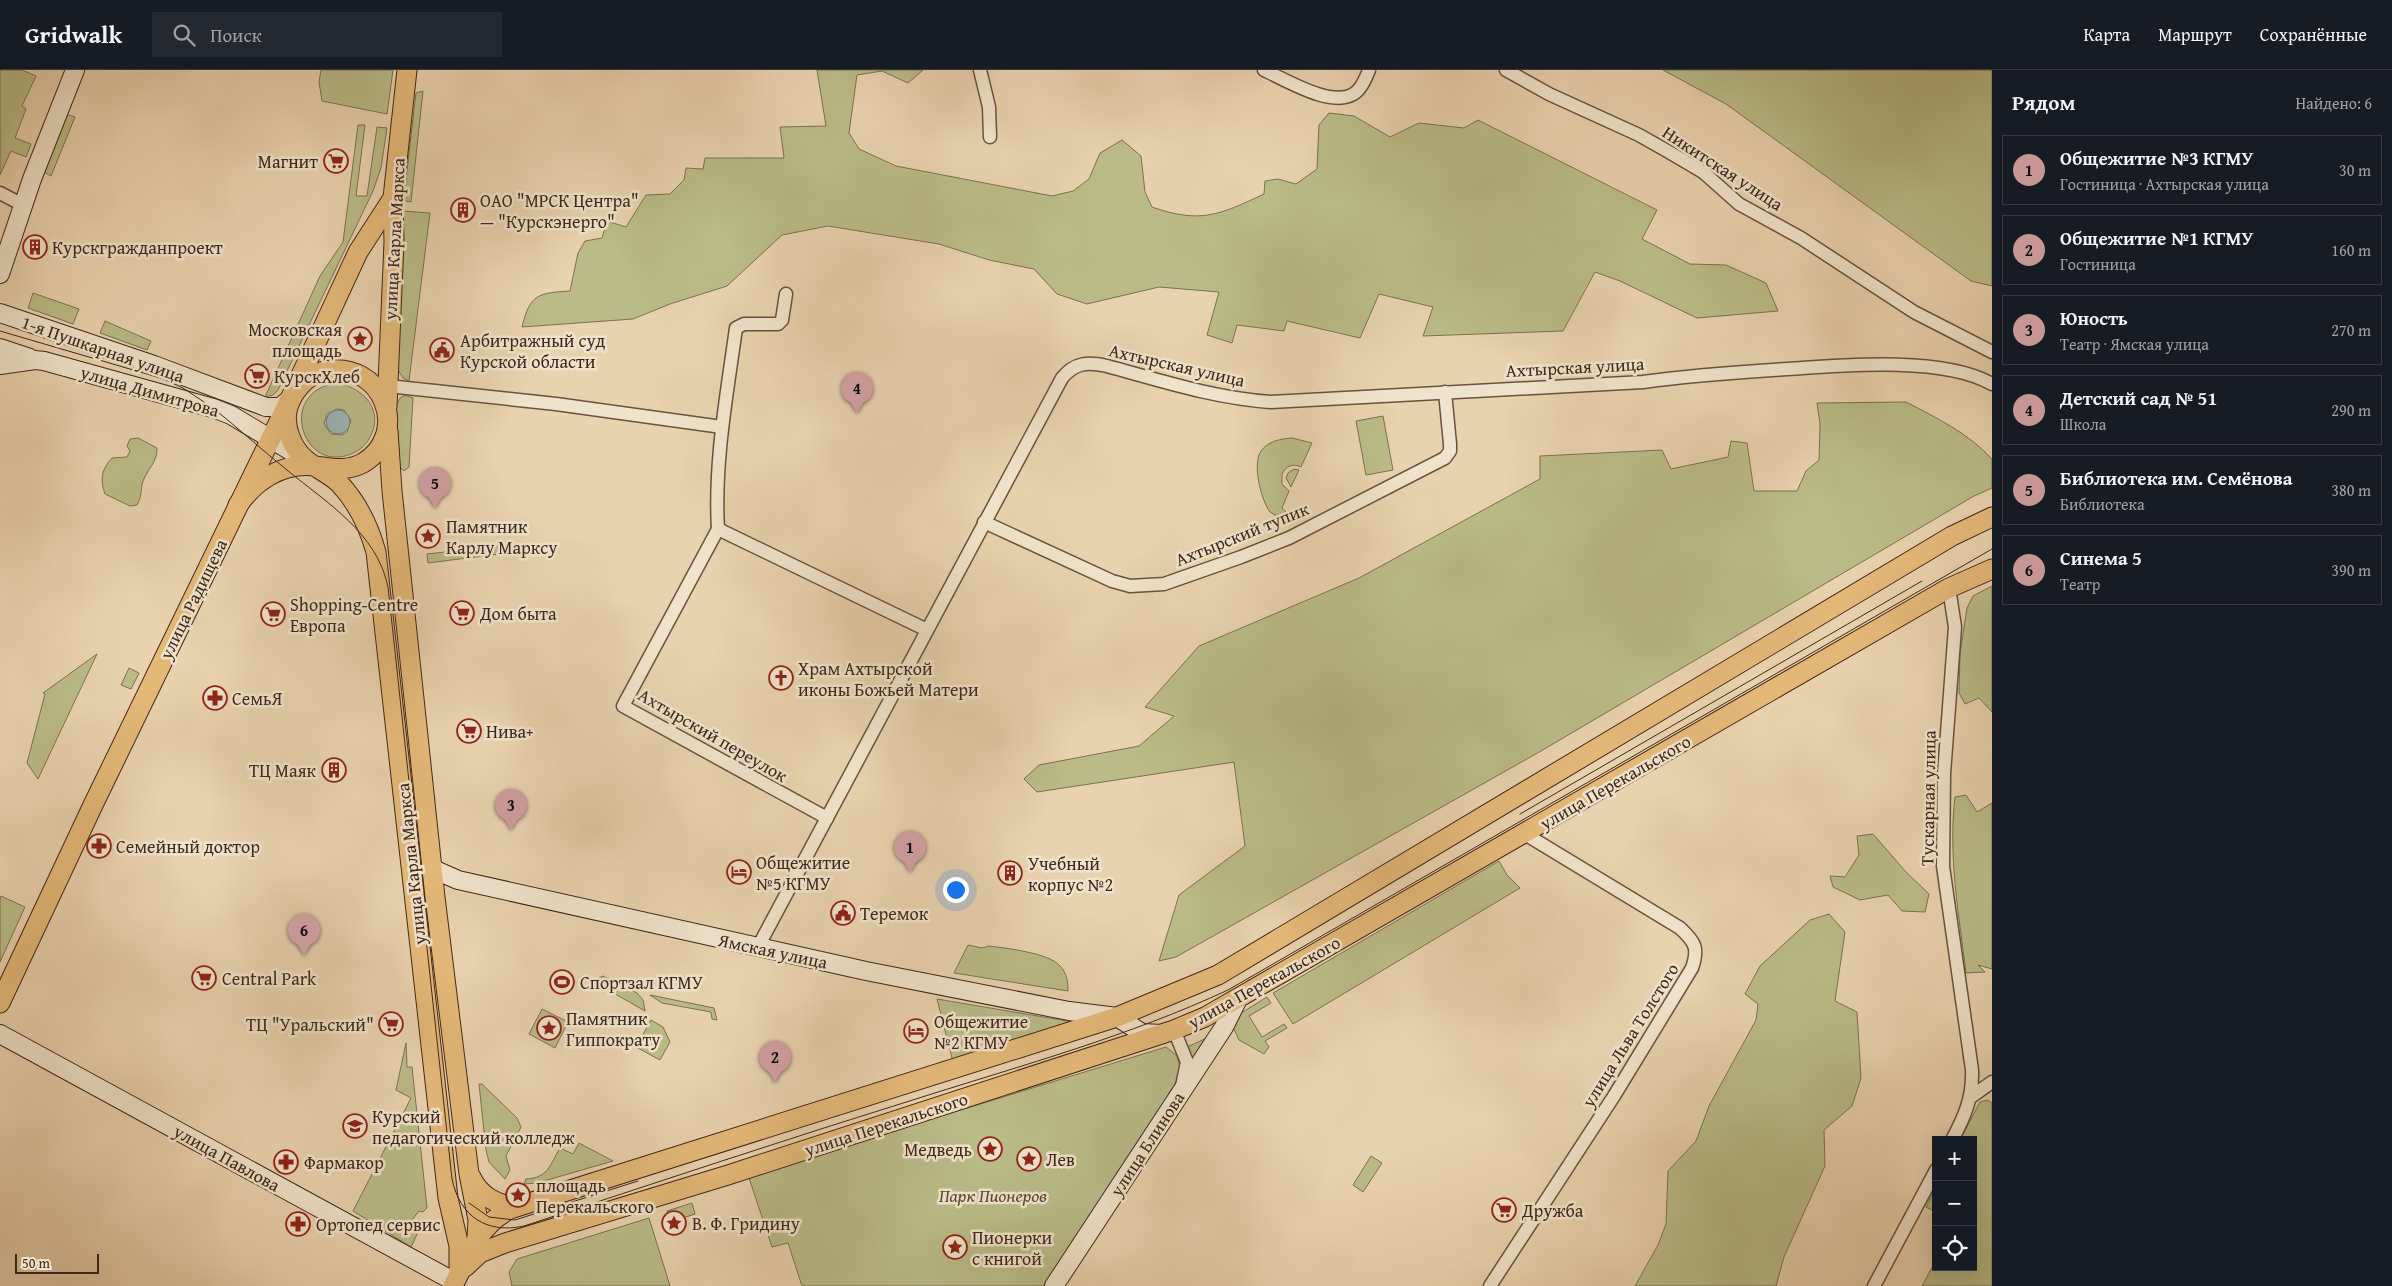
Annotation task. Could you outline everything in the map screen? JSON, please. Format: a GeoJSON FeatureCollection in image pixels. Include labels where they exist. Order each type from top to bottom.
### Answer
{"type":"FeatureCollection","features":[{"type":"Feature","properties":{"kind":"main road"},"geometry":{"type":"LineString","coordinates":[[0,274],[23,205],[76,70]]}},
{"type":"Feature","properties":{"kind":"main road","name":"улица Карла Маркса"},"geometry":{"type":"LineString","coordinates":[[407,70],[393,198],[394,242],[387,417],[393,500],[433,869],[469,1174],[478,1220],[477,1237]]}},
{"type":"Feature","properties":{"kind":"main road","name":"улица Радищева"},"geometry":{"type":"LineString","coordinates":[[0,1003],[290,399],[358,252],[393,198]]}},
{"type":"Feature","properties":{"kind":"main road","name":"1-я Пушкарная улица"},"geometry":{"type":"LineString","coordinates":[[0,313],[154,365],[266,407],[280,407],[290,399]]}},
{"type":"Feature","properties":{"kind":"main road"},"geometry":{"type":"LineString","coordinates":[[0,348],[35,360]]}},
{"type":"Feature","properties":{"kind":"main road","name":"улица Димитрова"},"geometry":{"type":"LineString","coordinates":[[0,365],[35,360],[213,408],[231,415],[316,466]]}},
{"type":"Feature","properties":{"kind":"main road"},"geometry":{"type":"LineString","coordinates":[[148,390],[158,388],[164,379],[163,372],[154,365]]}},
{"type":"Feature","properties":{"kind":"main road"},"geometry":{"type":"LineString","coordinates":[[238,505],[248,490],[272,473],[293,467],[316,466],[338,470],[362,463],[378,448],[387,417],[384,399],[372,382],[361,375],[341,369],[321,372],[299,387],[290,399],[287,413],[290,436],[296,448],[305,459],[316,466]]}},
{"type":"Feature","properties":{"kind":"main road","name":"улица Карла Маркса"},"geometry":{"type":"LineString","coordinates":[[316,466],[338,483],[354,501],[372,536],[376,552],[448,1198],[459,1246],[460,1266],[456,1284]]}},
{"type":"Feature","properties":{"kind":"main road","name":"улица Перекальского"},"geometry":{"type":"LineString","coordinates":[[477,1237],[494,1219],[518,1206],[1117,1017],[1218,975],[1952,536],[1992,517]]}},
{"type":"Feature","properties":{"kind":"main road","name":"улица Перекальского"},"geometry":{"type":"LineString","coordinates":[[456,1284],[466,1266],[480,1254],[517,1239],[737,1172],[1174,1030],[1237,1001],[1949,588],[1992,569]]}},
{"type":"Feature","properties":{"kind":"main road","name":"Ямская улица"},"geometry":{"type":"LineString","coordinates":[[433,869],[458,880],[758,947],[1050,1007],[1117,1017]]}},
{"type":"Feature","properties":{"kind":"main road","name":"улица Блинова"},"geometry":{"type":"LineString","coordinates":[[1054,1286],[1224,1028],[1237,1001]]}},
{"type":"Feature","properties":{"kind":"main road"},"geometry":{"type":"LineString","coordinates":[[1117,1017],[1142,1033],[1162,1034],[1174,1030]]}},
{"type":"Feature","properties":{"kind":"main road","name":"улица Павлова"},"geometry":{"type":"LineString","coordinates":[[0,1034],[456,1284]]}},
{"type":"Feature","properties":{"kind":"main road"},"geometry":{"type":"LineString","coordinates":[[469,1174],[476,1186],[491,1199],[505,1205],[518,1206]]}},
{"type":"Feature","properties":{"kind":"main road"},"geometry":{"type":"LineString","coordinates":[[448,1198],[456,1216],[477,1237],[497,1242],[517,1239]]}},
{"type":"Feature","properties":{"kind":"main road"},"geometry":{"type":"LineString","coordinates":[[456,1284],[477,1237]]}},
{"type":"Feature","properties":{"kind":"street"},"geometry":{"type":"LineString","coordinates":[[980,70],[989,107],[990,136]]}},
{"type":"Feature","properties":{"kind":"street"},"geometry":{"type":"LineString","coordinates":[[1264,70],[1316,94],[1334,98],[1345,98],[1356,93],[1369,70]]}},
{"type":"Feature","properties":{"kind":"street","name":"Никитская улица"},"geometry":{"type":"LineString","coordinates":[[1506,70],[1549,94],[1639,135],[1670,152],[1703,172],[1739,204],[1801,238],[1914,312],[1992,352]]}},
{"type":"Feature","properties":{"kind":"street"},"geometry":{"type":"LineString","coordinates":[[0,193],[23,205]]}},
{"type":"Feature","properties":{"kind":"street"},"geometry":{"type":"LineString","coordinates":[[786,294],[782,320],[778,324],[744,324],[736,328],[722,427],[716,501],[718,529],[927,630]]}},
{"type":"Feature","properties":{"kind":"street","name":"Ахтырская улица"},"geometry":{"type":"LineString","coordinates":[[758,947],[1062,378],[1068,370],[1077,365],[1090,363],[1107,366],[1212,394],[1271,402],[1643,382],[1697,374],[1865,365],[1952,371],[1972,375],[1992,384]]}},
{"type":"Feature","properties":{"kind":"street"},"geometry":{"type":"LineString","coordinates":[[388,386],[556,404],[722,427]]}},
{"type":"Feature","properties":{"kind":"street","name":"Ахтырский тупик"},"geometry":{"type":"LineString","coordinates":[[984,522],[1112,581],[1130,586],[1164,584],[1289,538],[1445,458],[1450,451],[1450,444],[1445,392]]}},
{"type":"Feature","properties":{"kind":"street","name":"Ахтырский переулок"},"geometry":{"type":"LineString","coordinates":[[718,529],[623,706],[827,818]]}},
{"type":"Feature","properties":{"kind":"street","name":"Тускарная улица"},"geometry":{"type":"LineString","coordinates":[[1949,588],[1955,627],[1943,792],[1943,866],[1972,1070],[1971,1097],[1954,1136]]}},
{"type":"Feature","properties":{"kind":"street","name":"улица Льва Толстого"},"geometry":{"type":"LineString","coordinates":[[1490,1286],[1614,1096],[1692,968],[1696,958],[1696,948],[1690,937],[1680,928],[1525,834]]}},
{"type":"Feature","properties":{"kind":"street"},"geometry":{"type":"LineString","coordinates":[[1174,1030],[1187,1062],[1180,1093]]}},
{"type":"Feature","properties":{"kind":"street"},"geometry":{"type":"LineString","coordinates":[[1971,1097],[1992,1082]]}},
{"type":"Feature","properties":{"kind":"street"},"geometry":{"type":"LineString","coordinates":[[1874,1286],[1932,1177]]}},
{"type":"Feature","properties":{"kind":"green space"},"geometry":{"type":"Polygon","coordinates":[[[0,70],[22,70],[36,76],[22,106],[26,109],[15,138],[31,144],[26,157],[11,151],[0,175],[0,70]]]}},
{"type":"Feature","properties":{"kind":"green space"},"geometry":{"type":"Polygon","coordinates":[[[321,70],[393,70],[387,114],[322,101],[319,82],[321,70]]]}},
{"type":"Feature","properties":{"kind":"green space"},"geometry":{"type":"Polygon","coordinates":[[[817,70],[923,70],[908,83],[882,71],[857,75],[849,133],[859,149],[896,166],[1052,196],[1073,191],[1089,179],[1100,153],[1122,140],[1141,156],[1145,192],[1152,207],[1184,215],[1197,216],[1222,212],[1264,194],[1265,181],[1278,179],[1296,184],[1317,169],[1319,125],[1329,113],[1354,116],[1390,137],[1419,123],[1464,128],[1478,120],[1657,210],[1642,239],[1690,264],[1726,265],[1766,283],[1778,311],[1697,318],[1620,281],[1595,272],[1563,331],[1423,336],[1433,307],[1379,294],[1360,338],[1287,321],[1284,331],[1237,325],[1232,343],[1207,335],[1219,292],[1159,287],[1087,304],[1057,294],[1034,269],[989,260],[939,244],[828,226],[782,235],[727,286],[670,304],[633,319],[522,327],[528,308],[537,297],[550,293],[570,291],[578,253],[585,241],[602,238],[607,221],[626,227],[646,195],[670,194],[684,180],[686,168],[703,169],[705,158],[784,158],[780,127],[826,126],[817,70]]]}},
{"type":"Feature","properties":{"kind":"green space"},"geometry":{"type":"Polygon","coordinates":[[[1663,70],[1992,70],[1992,286],[1971,281],[1726,104],[1663,70]]]}},
{"type":"Feature","properties":{"kind":"green space"},"geometry":{"type":"Polygon","coordinates":[[[423,91],[411,202],[406,201],[404,197],[416,93],[423,91]]]}},
{"type":"Feature","properties":{"kind":"green space"},"geometry":{"type":"Polygon","coordinates":[[[64,116],[75,117],[51,176],[42,171],[64,116]]]}},
{"type":"Feature","properties":{"kind":"green space"},"geometry":{"type":"Polygon","coordinates":[[[358,125],[365,125],[356,196],[367,196],[377,127],[387,128],[381,168],[373,191],[278,390],[273,395],[265,397],[320,276],[343,242],[358,125]]]}},
{"type":"Feature","properties":{"kind":"green space"},"geometry":{"type":"Polygon","coordinates":[[[402,211],[430,213],[409,381],[403,378],[398,370],[402,211]]]}},
{"type":"Feature","properties":{"kind":"green space"},"geometry":{"type":"Polygon","coordinates":[[[33,293],[79,309],[73,324],[28,308],[33,293]]]}},
{"type":"Feature","properties":{"kind":"green space"},"geometry":{"type":"Polygon","coordinates":[[[105,321],[151,341],[147,350],[100,333],[105,321]]]}},
{"type":"Feature","properties":{"kind":"green space"},"geometry":{"type":"Polygon","coordinates":[[[336,383],[353,388],[367,399],[372,407],[375,424],[364,446],[351,454],[334,457],[320,453],[309,443],[303,430],[302,415],[306,401],[317,390],[336,383]],[[337,409],[327,414],[324,424],[331,434],[342,435],[347,432],[351,420],[344,410],[337,409]]]}},
{"type":"Feature","properties":{"kind":"green space"},"geometry":{"type":"Polygon","coordinates":[[[405,395],[413,398],[409,467],[404,471],[400,467],[396,406],[400,398],[405,395]]]}},
{"type":"Feature","properties":{"kind":"green space"},"geometry":{"type":"Polygon","coordinates":[[[1906,402],[1941,420],[1973,441],[1992,459],[1992,488],[1974,496],[1541,751],[1176,957],[1159,961],[1179,895],[1245,846],[1234,762],[1037,792],[1024,779],[1039,765],[1139,746],[1174,716],[1145,707],[1199,646],[1359,578],[1540,479],[1540,456],[1662,450],[1671,469],[1728,457],[1731,441],[1747,443],[1754,491],[1797,491],[1806,471],[1819,460],[1820,424],[1817,403],[1906,402]]]}},
{"type":"Feature","properties":{"kind":"green space"},"geometry":{"type":"Polygon","coordinates":[[[1383,416],[1393,470],[1366,475],[1356,421],[1383,416]]]}},
{"type":"Feature","properties":{"kind":"green space"},"geometry":{"type":"Polygon","coordinates":[[[138,438],[157,448],[157,453],[143,481],[137,505],[130,506],[105,494],[102,475],[112,458],[127,457],[130,451],[127,446],[130,439],[138,438]]]}},
{"type":"Feature","properties":{"kind":"green space"},"geometry":{"type":"Polygon","coordinates":[[[1292,438],[1312,443],[1301,467],[1290,466],[1282,474],[1282,484],[1289,491],[1282,508],[1287,513],[1280,518],[1270,512],[1261,491],[1257,464],[1258,457],[1261,451],[1271,443],[1292,438]]]}},
{"type":"Feature","properties":{"kind":"green space"},"geometry":{"type":"Polygon","coordinates":[[[1294,469],[1299,470],[1291,487],[1286,478],[1288,473],[1294,469]]]}},
{"type":"Feature","properties":{"kind":"green space"},"geometry":{"type":"Polygon","coordinates":[[[498,546],[499,554],[428,563],[427,554],[498,546]]]}},
{"type":"Feature","properties":{"kind":"green space"},"geometry":{"type":"Polygon","coordinates":[[[1992,586],[1992,712],[1979,698],[1965,704],[1959,693],[1960,654],[1967,608],[1973,596],[1992,586]]]}},
{"type":"Feature","properties":{"kind":"green space"},"geometry":{"type":"Polygon","coordinates":[[[97,654],[38,779],[27,763],[45,694],[43,693],[97,654]]]}},
{"type":"Feature","properties":{"kind":"green space"},"geometry":{"type":"Polygon","coordinates":[[[129,668],[139,673],[131,689],[121,685],[129,668]]]}},
{"type":"Feature","properties":{"kind":"green space"},"geometry":{"type":"Polygon","coordinates":[[[1966,795],[1977,812],[1992,803],[1992,969],[1978,965],[1985,972],[1966,973],[1958,907],[1953,819],[1955,797],[1966,795]]]}},
{"type":"Feature","properties":{"kind":"green space"},"geometry":{"type":"Polygon","coordinates":[[[1873,834],[1906,872],[1929,894],[1925,912],[1902,911],[1888,895],[1860,900],[1833,887],[1830,876],[1845,877],[1859,855],[1857,836],[1873,834]]]}},
{"type":"Feature","properties":{"kind":"green space"},"geometry":{"type":"Polygon","coordinates":[[[1499,861],[1507,875],[1520,888],[1293,1024],[1273,993],[1499,861]]]}},
{"type":"Feature","properties":{"kind":"green space"},"geometry":{"type":"Polygon","coordinates":[[[1,896],[25,907],[0,962],[0,899],[1,896]]]}},
{"type":"Feature","properties":{"kind":"green space"},"geometry":{"type":"Polygon","coordinates":[[[1829,914],[1845,932],[1835,1001],[1857,1012],[1861,1078],[1852,1106],[1824,1130],[1825,1166],[1784,1257],[1776,1286],[1635,1286],[1658,1245],[1666,1224],[1668,1171],[1696,1141],[1709,1106],[1756,1020],[1758,1004],[1745,994],[1760,966],[1810,920],[1829,914]]]}},
{"type":"Feature","properties":{"kind":"green space"},"geometry":{"type":"Polygon","coordinates":[[[968,945],[982,948],[989,946],[1016,950],[1037,954],[1054,961],[1066,975],[1068,991],[954,973],[968,945]]]}},
{"type":"Feature","properties":{"kind":"green space"},"geometry":{"type":"Polygon","coordinates":[[[603,976],[637,993],[643,1000],[645,1011],[596,983],[603,976]]]}},
{"type":"Feature","properties":{"kind":"green space"},"geometry":{"type":"Polygon","coordinates":[[[650,995],[714,1008],[717,1020],[712,1019],[711,1012],[662,1003],[650,995]]]}},
{"type":"Feature","properties":{"kind":"green space"},"geometry":{"type":"Polygon","coordinates":[[[1267,997],[1271,1003],[1249,1016],[1262,1037],[1284,1024],[1287,1028],[1265,1041],[1269,1047],[1264,1054],[1239,1040],[1233,1027],[1238,1015],[1267,997]]]}},
{"type":"Feature","properties":{"kind":"green space"},"geometry":{"type":"Polygon","coordinates":[[[937,999],[1073,1022],[953,1062],[937,999]]]}},
{"type":"Feature","properties":{"kind":"green space"},"geometry":{"type":"Polygon","coordinates":[[[542,1009],[568,1022],[555,1048],[529,1034],[542,1009]]]}},
{"type":"Feature","properties":{"kind":"green space"},"geometry":{"type":"Polygon","coordinates":[[[651,1020],[663,1027],[670,1042],[660,1060],[636,1047],[651,1020]]]}},
{"type":"Feature","properties":{"kind":"green space"},"geometry":{"type":"Polygon","coordinates":[[[1209,1037],[1197,1061],[1190,1060],[1187,1047],[1209,1037]]]}},
{"type":"Feature","properties":{"kind":"green space"},"geometry":{"type":"Polygon","coordinates":[[[406,1043],[407,1067],[412,1067],[427,1208],[423,1212],[419,1211],[412,1220],[421,1226],[411,1247],[353,1211],[411,1098],[396,1090],[406,1043]]]}},
{"type":"Feature","properties":{"kind":"green space","name":"Парк Пионеров"},"geometry":{"type":"Polygon","coordinates":[[[1166,1047],[1177,1056],[1180,1066],[1177,1081],[1131,1157],[1043,1286],[802,1286],[788,1243],[772,1247],[749,1178],[752,1174],[1166,1047]]]}},
{"type":"Feature","properties":{"kind":"green space"},"geometry":{"type":"Polygon","coordinates":[[[479,1084],[482,1084],[517,1118],[521,1127],[506,1156],[510,1170],[505,1179],[489,1162],[479,1084]]]}},
{"type":"Feature","properties":{"kind":"green space"},"geometry":{"type":"Polygon","coordinates":[[[1988,1100],[1992,1103],[1992,1286],[1922,1286],[1932,1267],[1932,1271],[1977,1271],[1977,1136],[1962,1136],[1980,1102],[1988,1100]]]}},
{"type":"Feature","properties":{"kind":"green space"},"geometry":{"type":"Polygon","coordinates":[[[579,1143],[613,1161],[537,1183],[524,1184],[526,1179],[539,1176],[548,1170],[560,1148],[573,1154],[579,1143]]]}},
{"type":"Feature","properties":{"kind":"green space"},"geometry":{"type":"Polygon","coordinates":[[[1371,1156],[1382,1163],[1363,1192],[1353,1185],[1371,1156]]]}},
{"type":"Feature","properties":{"kind":"green space"},"geometry":{"type":"Polygon","coordinates":[[[1932,1195],[1932,1210],[1926,1207],[1932,1195]]]}},
{"type":"Feature","properties":{"kind":"green space"},"geometry":{"type":"Polygon","coordinates":[[[692,1203],[695,1214],[671,1222],[667,1211],[692,1203]]]}},
{"type":"Feature","properties":{"kind":"green space"},"geometry":{"type":"Polygon","coordinates":[[[649,1218],[670,1286],[512,1286],[509,1272],[517,1259],[649,1218]]]}},
{"type":"Feature","properties":{"kind":"water","name":"Московская площадь"},"geometry":{"type":"Polygon","coordinates":[[[333,410],[343,410],[350,417],[350,427],[343,434],[333,434],[326,427],[326,417],[333,410]]]}},
{"type":"Feature","properties":{"kind":"tram line"},"geometry":{"type":"LineString","coordinates":[[0,331],[164,379],[183,388],[213,408],[334,507],[362,535],[373,551],[382,568],[388,587],[452,1179],[461,1204],[469,1213],[487,1225],[498,1227],[524,1226],[820,1129],[1075,1049],[1153,1022],[1228,990],[1992,549]]}},
{"type":"Feature","properties":{"kind":"tram line"},"geometry":{"type":"LineString","coordinates":[[1520,814],[1922,581]]}},
{"type":"Feature","properties":{"kind":"tram line"},"geometry":{"type":"LineString","coordinates":[[469,1203],[489,1217],[515,1220],[638,1181]]}},
{"type":"Feature","properties":{"kind":"place","name":"Магнит"},"geometry":{"type":"Point","coordinates":[336,161]}},
{"type":"Feature","properties":{"kind":"place","name":"ОАО \"МРСК Центра\" — \"Курскэнерго\""},"geometry":{"type":"Point","coordinates":[463,210]}},
{"type":"Feature","properties":{"kind":"place","name":"Курскгражданпроект"},"geometry":{"type":"Point","coordinates":[35,247]}},
{"type":"Feature","properties":{"kind":"place","name":"Московская площадь"},"geometry":{"type":"Point","coordinates":[360,339]}},
{"type":"Feature","properties":{"kind":"place","name":"Арбитражный суд Курской области"},"geometry":{"type":"Point","coordinates":[442,350]}},
{"type":"Feature","properties":{"kind":"place","name":"КурскХлеб"},"geometry":{"type":"Point","coordinates":[257,376]}},
{"type":"Feature","properties":{"kind":"place","name":"Детский сад № 51"},"geometry":{"type":"Point","coordinates":[857,413]}},
{"type":"Feature","properties":{"kind":"place","name":"Библиотека им. Семёнова"},"geometry":{"type":"Point","coordinates":[435,508]}},
{"type":"Feature","properties":{"kind":"place","name":"Памятник Карлу Марксу"},"geometry":{"type":"Point","coordinates":[428,536]}},
{"type":"Feature","properties":{"kind":"place","name":"Дом быта"},"geometry":{"type":"Point","coordinates":[462,613]}},
{"type":"Feature","properties":{"kind":"place","name":"Shopping-Centre Европа"},"geometry":{"type":"Point","coordinates":[273,614]}},
{"type":"Feature","properties":{"kind":"place","name":"Храм Ахтырской иконы Божьей Матери"},"geometry":{"type":"Point","coordinates":[781,678]}},
{"type":"Feature","properties":{"kind":"place","name":"СемьЯ"},"geometry":{"type":"Point","coordinates":[215,698]}},
{"type":"Feature","properties":{"kind":"place","name":"Нива+"},"geometry":{"type":"Point","coordinates":[469,731]}},
{"type":"Feature","properties":{"kind":"place","name":"ТЦ Маяк"},"geometry":{"type":"Point","coordinates":[334,770]}},
{"type":"Feature","properties":{"kind":"place","name":"Юность"},"geometry":{"type":"Point","coordinates":[511,830]}},
{"type":"Feature","properties":{"kind":"place","name":"Семейный доктор"},"geometry":{"type":"Point","coordinates":[99,846]}},
{"type":"Feature","properties":{"kind":"place","name":"Общежитие №5 КГМУ"},"geometry":{"type":"Point","coordinates":[739,872]}},
{"type":"Feature","properties":{"kind":"place","name":"Общежитие №3 КГМУ"},"geometry":{"type":"Point","coordinates":[910,872]}},
{"type":"Feature","properties":{"kind":"place","name":"Учебный корпус №2"},"geometry":{"type":"Point","coordinates":[1010,873]}},
{"type":"Feature","properties":{"kind":"place","name":"Теремок"},"geometry":{"type":"Point","coordinates":[843,913]}},
{"type":"Feature","properties":{"kind":"place","name":"Синема 5"},"geometry":{"type":"Point","coordinates":[304,955]}},
{"type":"Feature","properties":{"kind":"place","name":"Central Park"},"geometry":{"type":"Point","coordinates":[204,978]}},
{"type":"Feature","properties":{"kind":"place","name":"Спортзал КГМУ"},"geometry":{"type":"Point","coordinates":[562,982]}},
{"type":"Feature","properties":{"kind":"place","name":"ТЦ \"Уральский\""},"geometry":{"type":"Point","coordinates":[391,1024]}},
{"type":"Feature","properties":{"kind":"place","name":"Памятник Гиппократу"},"geometry":{"type":"Point","coordinates":[549,1028]}},
{"type":"Feature","properties":{"kind":"place","name":"Общежитие №2 КГМУ"},"geometry":{"type":"Point","coordinates":[916,1031]}},
{"type":"Feature","properties":{"kind":"place","name":"Общежитие №1 КГМУ"},"geometry":{"type":"Point","coordinates":[775,1082]}},
{"type":"Feature","properties":{"kind":"place","name":"Курский педагогический колледж"},"geometry":{"type":"Point","coordinates":[355,1126]}},
{"type":"Feature","properties":{"kind":"place","name":"Медведь"},"geometry":{"type":"Point","coordinates":[990,1149]}},
{"type":"Feature","properties":{"kind":"place","name":"Лев"},"geometry":{"type":"Point","coordinates":[1029,1159]}},
{"type":"Feature","properties":{"kind":"place","name":"Фармакор"},"geometry":{"type":"Point","coordinates":[286,1162]}},
{"type":"Feature","properties":{"kind":"place","name":"площадь Перекальского"},"geometry":{"type":"Point","coordinates":[518,1195]}},
{"type":"Feature","properties":{"kind":"place","name":"Дружба"},"geometry":{"type":"Point","coordinates":[1504,1210]}},
{"type":"Feature","properties":{"kind":"place","name":"В. Ф. Гридину"},"geometry":{"type":"Point","coordinates":[674,1223]}},
{"type":"Feature","properties":{"kind":"place","name":"Ортопед сервис"},"geometry":{"type":"Point","coordinates":[298,1224]}},
{"type":"Feature","properties":{"kind":"place","name":"Пионерки с книгой"},"geometry":{"type":"Point","coordinates":[955,1247]}}]}
